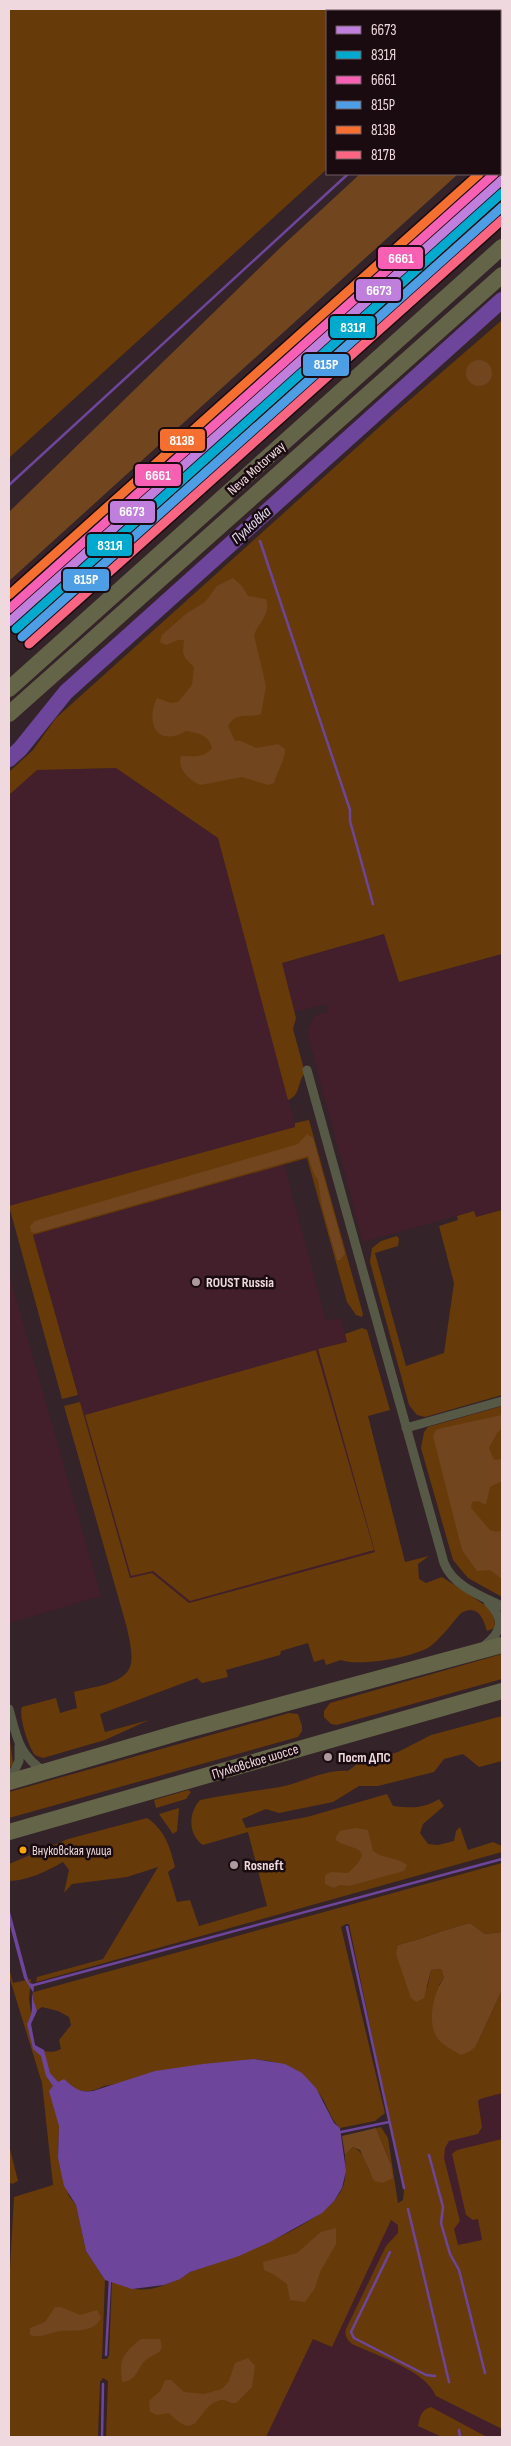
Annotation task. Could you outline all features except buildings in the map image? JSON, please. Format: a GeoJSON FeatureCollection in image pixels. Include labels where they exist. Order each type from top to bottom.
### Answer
{"type":"FeatureCollection","features":[{"type":"Feature","properties":{"kind":"highway","name":"Neva Motorway"},"geometry":{"type":"LineString","coordinates":[[9,688],[56,648],[502,246]]}},
{"type":"Feature","properties":{"kind":"highway","name":"Neva Motorway"},"geometry":{"type":"LineString","coordinates":[[9,714],[502,275]]}},
{"type":"Feature","properties":{"kind":"highway","name":"Neva Motorway"},"geometry":{"type":"LineString","coordinates":[[9,726],[69,662]]}},
{"type":"Feature","properties":{"kind":"highway"},"geometry":{"type":"LineString","coordinates":[[9,1782],[184,1731],[502,1645]]}},
{"type":"Feature","properties":{"kind":"highway","name":"Пулковское шоссе"},"geometry":{"type":"LineString","coordinates":[[9,1832],[502,1691]]}},
{"type":"Feature","properties":{"kind":"street"},"geometry":{"type":"LineString","coordinates":[[307,1070],[446,1568],[460,1584],[502,1606]]}},
{"type":"Feature","properties":{"kind":"street"},"geometry":{"type":"LineString","coordinates":[[406,1428],[502,1401]]}},
{"type":"Feature","properties":{"kind":"street"},"geometry":{"type":"LineString","coordinates":[[478,1651],[494,1638],[500,1623],[497,1611],[485,1598]]}},
{"type":"Feature","properties":{"kind":"street"},"geometry":{"type":"LineString","coordinates":[[9,1709],[19,1746],[19,1760],[9,1782]]}},
{"type":"Feature","properties":{"kind":"street"},"geometry":{"type":"LineString","coordinates":[[19,1746],[26,1758],[45,1772]]}},
{"type":"Feature","properties":{"kind":"shaded area"},"geometry":{"type":"Polygon","coordinates":[[[9,9],[495,9],[326,10],[326,170],[9,458],[9,9]]]}},
{"type":"Feature","properties":{"kind":"shaded area"},"geometry":{"type":"Polygon","coordinates":[[[502,43],[501,135],[501,44],[502,43]]]}},
{"type":"Feature","properties":{"kind":"shaded area"},"geometry":{"type":"Polygon","coordinates":[[[359,175],[457,175],[9,581],[9,512],[281,247],[359,175]]]}},
{"type":"Feature","properties":{"kind":"shaded area"},"geometry":{"type":"Polygon","coordinates":[[[502,320],[502,954],[399,982],[384,934],[282,963],[296,1018],[293,1029],[305,1073],[297,1092],[288,1100],[218,838],[116,768],[37,770],[9,795],[9,772],[33,750],[56,718],[397,411],[502,320]]]}},
{"type":"Feature","properties":{"kind":"shaded area"},"geometry":{"type":"Polygon","coordinates":[[[479,360],[488,364],[492,373],[488,382],[479,386],[470,382],[466,373],[470,364],[479,360]]]}},
{"type":"Feature","properties":{"kind":"shaded area"},"geometry":{"type":"Polygon","coordinates":[[[23,571],[45,596],[9,629],[9,584],[23,571]]]}},
{"type":"Feature","properties":{"kind":"shaded area"},"geometry":{"type":"Polygon","coordinates":[[[233,578],[242,586],[248,596],[266,599],[266,614],[254,635],[266,686],[261,714],[239,716],[231,721],[228,726],[235,741],[241,741],[256,748],[278,744],[285,749],[284,757],[274,783],[268,785],[242,777],[200,785],[196,783],[182,770],[181,756],[198,756],[209,752],[212,748],[206,737],[186,731],[168,737],[161,735],[153,724],[152,716],[157,698],[171,703],[178,702],[192,685],[194,667],[185,658],[183,652],[184,640],[178,640],[166,645],[160,642],[162,635],[187,613],[205,602],[217,586],[233,578]]]}},
{"type":"Feature","properties":{"kind":"shaded area"},"geometry":{"type":"Polygon","coordinates":[[[116,768],[218,838],[296,1127],[9,1207],[9,795],[37,770],[116,768]]]}},
{"type":"Feature","properties":{"kind":"shaded area"},"geometry":{"type":"Polygon","coordinates":[[[385,934],[399,982],[502,954],[502,1210],[476,1217],[474,1211],[363,1242],[307,1032],[314,1016],[328,1012],[327,1004],[294,1012],[282,963],[385,934]]]}},
{"type":"Feature","properties":{"kind":"shaded area"},"geometry":{"type":"Polygon","coordinates":[[[309,1120],[363,1314],[362,1317],[356,1315],[347,1302],[307,1158],[33,1235],[78,1395],[62,1399],[9,1206],[295,1127],[295,1123],[309,1120]]]}},
{"type":"Feature","properties":{"kind":"shaded area"},"geometry":{"type":"Polygon","coordinates":[[[307,1134],[313,1138],[345,1254],[340,1260],[337,1260],[322,1207],[318,1180],[308,1156],[35,1233],[31,1232],[30,1226],[35,1221],[298,1144],[307,1134]]]}},
{"type":"Feature","properties":{"kind":"shaded area"},"geometry":{"type":"Polygon","coordinates":[[[284,1164],[326,1321],[340,1318],[347,1342],[318,1349],[375,1552],[188,1603],[152,1573],[130,1578],[33,1235],[284,1164]]]}},
{"type":"Feature","properties":{"kind":"shaded area"},"geometry":{"type":"Polygon","coordinates":[[[502,1210],[502,1395],[425,1417],[417,1415],[409,1405],[370,1262],[372,1248],[381,1241],[397,1236],[399,1239],[398,1246],[375,1253],[406,1366],[444,1353],[454,1283],[439,1226],[458,1220],[457,1216],[474,1211],[476,1217],[502,1210]]]}},
{"type":"Feature","properties":{"kind":"shaded area"},"geometry":{"type":"Polygon","coordinates":[[[9,1273],[101,1596],[9,1623],[9,1273]]]}},
{"type":"Feature","properties":{"kind":"shaded area"},"geometry":{"type":"Polygon","coordinates":[[[362,1328],[367,1330],[390,1410],[368,1416],[405,1562],[429,1556],[418,1564],[419,1579],[426,1583],[442,1577],[494,1611],[495,1628],[487,1631],[484,1621],[478,1613],[471,1610],[461,1613],[440,1638],[425,1649],[388,1660],[349,1662],[341,1660],[326,1665],[324,1659],[314,1662],[308,1643],[281,1651],[280,1655],[226,1670],[228,1677],[202,1683],[197,1678],[100,1714],[105,1732],[149,1720],[105,1740],[43,1758],[35,1755],[25,1732],[22,1707],[56,1698],[60,1713],[77,1708],[74,1692],[97,1687],[121,1678],[130,1667],[132,1658],[127,1628],[64,1406],[80,1402],[130,1578],[152,1573],[189,1603],[375,1552],[318,1349],[347,1342],[345,1334],[362,1328]]]}},
{"type":"Feature","properties":{"kind":"shaded area"},"geometry":{"type":"Polygon","coordinates":[[[316,1350],[374,1550],[190,1601],[153,1571],[131,1576],[85,1415],[316,1350]]]}},
{"type":"Feature","properties":{"kind":"shaded area"},"geometry":{"type":"Polygon","coordinates":[[[502,1406],[502,1597],[468,1578],[453,1560],[421,1448],[424,1432],[428,1427],[502,1406]]]}},
{"type":"Feature","properties":{"kind":"shaded area"},"geometry":{"type":"Polygon","coordinates":[[[502,1415],[502,1428],[489,1448],[494,1460],[502,1459],[502,1481],[490,1487],[486,1505],[478,1501],[472,1502],[471,1508],[490,1530],[496,1532],[502,1530],[502,1579],[490,1570],[477,1571],[462,1550],[433,1436],[436,1430],[442,1428],[502,1415]]]}},
{"type":"Feature","properties":{"kind":"shaded area"},"geometry":{"type":"Polygon","coordinates":[[[502,1654],[502,1679],[337,1725],[331,1724],[324,1717],[324,1711],[330,1703],[502,1654]]]}},
{"type":"Feature","properties":{"kind":"shaded area"},"geometry":{"type":"Polygon","coordinates":[[[289,1713],[298,1714],[302,1731],[298,1737],[9,1818],[9,1792],[289,1713]]]}},
{"type":"Feature","properties":{"kind":"shaded area"},"geometry":{"type":"Polygon","coordinates":[[[502,1716],[502,1761],[479,1767],[463,1754],[444,1759],[434,1772],[378,1786],[359,1786],[333,1802],[279,1813],[266,1809],[242,1819],[246,1828],[307,1817],[387,1794],[393,1806],[399,1807],[422,1806],[439,1799],[444,1806],[423,1824],[420,1833],[428,1844],[438,1845],[454,1841],[456,1831],[460,1827],[468,1850],[493,1842],[502,1846],[502,1852],[36,1982],[37,1977],[103,1959],[158,1867],[127,1877],[72,1884],[64,1893],[69,1870],[63,1862],[44,1872],[16,1881],[9,1881],[9,1864],[68,1839],[147,1818],[158,1828],[169,1846],[175,1867],[168,1872],[177,1902],[190,1900],[199,1926],[267,1906],[248,1832],[203,1845],[198,1841],[191,1824],[193,1811],[200,1800],[280,1787],[330,1772],[348,1771],[357,1764],[398,1752],[431,1735],[502,1716]]]}},
{"type":"Feature","properties":{"kind":"shaded area"},"geometry":{"type":"Polygon","coordinates":[[[9,1732],[13,1764],[9,1769],[9,1732]]]}},
{"type":"Feature","properties":{"kind":"shaded area"},"geometry":{"type":"Polygon","coordinates":[[[188,1790],[191,1792],[186,1799],[156,1808],[154,1800],[188,1790]]]}},
{"type":"Feature","properties":{"kind":"shaded area"},"geometry":{"type":"Polygon","coordinates":[[[179,1808],[177,1831],[173,1834],[159,1814],[179,1808]]]}},
{"type":"Feature","properties":{"kind":"shaded area"},"geometry":{"type":"Polygon","coordinates":[[[355,1828],[368,1830],[373,1851],[403,1862],[407,1865],[404,1871],[349,1886],[339,1885],[334,1888],[325,1884],[325,1875],[331,1872],[348,1873],[361,1857],[361,1853],[358,1850],[336,1840],[340,1831],[355,1828]]]}},
{"type":"Feature","properties":{"kind":"shaded area"},"geometry":{"type":"Polygon","coordinates":[[[502,1863],[502,1932],[485,1934],[470,1923],[398,1945],[427,1989],[431,1970],[441,1969],[444,1978],[439,1985],[476,2046],[502,1990],[502,2093],[478,2101],[482,2127],[478,2134],[449,2141],[445,2148],[444,2158],[460,2221],[454,2229],[458,2245],[482,2240],[478,2219],[473,2220],[466,2215],[452,2154],[457,2150],[502,2139],[502,2429],[436,2396],[422,2379],[411,2371],[352,2344],[346,2337],[346,2329],[386,2246],[398,2233],[398,2225],[391,2220],[332,2347],[313,2339],[266,2437],[106,2437],[108,2381],[103,2378],[100,2382],[98,2437],[9,2437],[9,2287],[14,2197],[53,2185],[42,2083],[9,1976],[9,1968],[13,1983],[31,1979],[29,1999],[31,2013],[34,2015],[29,2024],[34,2046],[47,2052],[61,2049],[59,2040],[71,2025],[69,2017],[58,2011],[42,2007],[36,2011],[32,1999],[34,1992],[502,1863]],[[349,1924],[341,1927],[385,2113],[375,2121],[340,2128],[318,2091],[303,2076],[286,2066],[254,2059],[104,2086],[90,2091],[75,2089],[59,2126],[58,2158],[69,2196],[76,2205],[86,2251],[105,2280],[102,2359],[107,2359],[109,2355],[112,2281],[126,2287],[138,2289],[162,2286],[190,2272],[274,2240],[296,2228],[316,2216],[332,2203],[342,2189],[345,2177],[345,2155],[353,2147],[357,2149],[366,2161],[370,2173],[391,2165],[376,2128],[381,2127],[388,2138],[398,2203],[403,2200],[404,2191],[349,1924]]]}},
{"type":"Feature","properties":{"kind":"shaded area"},"geometry":{"type":"Polygon","coordinates":[[[9,1908],[29,1983],[34,1984],[33,1999],[37,2011],[31,2024],[35,2045],[44,2050],[50,2073],[58,2082],[64,2079],[77,2089],[93,2091],[155,2071],[203,2064],[254,2059],[285,2064],[302,2073],[316,2088],[334,2123],[340,2128],[346,2171],[342,2188],[334,2201],[322,2213],[270,2242],[239,2256],[190,2272],[180,2279],[164,2285],[132,2289],[105,2280],[86,2251],[76,2205],[64,2186],[58,2158],[59,2126],[49,2091],[53,2086],[46,2076],[41,2056],[33,2049],[27,2024],[32,2011],[33,1992],[24,1978],[9,1922],[9,1908]]]}},
{"type":"Feature","properties":{"kind":"shaded area"},"geometry":{"type":"Polygon","coordinates":[[[470,1923],[485,1934],[502,1932],[502,1990],[476,2046],[469,2052],[461,2055],[438,2039],[432,2025],[433,2007],[437,1991],[444,1978],[441,1969],[431,1970],[424,1998],[416,2002],[411,1998],[396,1954],[398,1945],[470,1923]]]}},
{"type":"Feature","properties":{"kind":"shaded area"},"geometry":{"type":"Polygon","coordinates":[[[502,2014],[502,2437],[266,2437],[313,2339],[331,2347],[398,2203],[403,2200],[404,2192],[502,2014]]]}},
{"type":"Feature","properties":{"kind":"shaded area"},"geometry":{"type":"Polygon","coordinates":[[[376,2128],[391,2165],[393,2178],[383,2183],[374,2181],[360,2150],[353,2147],[345,2155],[342,2136],[376,2128]]]}},
{"type":"Feature","properties":{"kind":"shaded area"},"geometry":{"type":"Polygon","coordinates":[[[9,2145],[18,2181],[12,2184],[9,2182],[9,2145]]]}},
{"type":"Feature","properties":{"kind":"shaded area"},"geometry":{"type":"Polygon","coordinates":[[[336,2228],[336,2244],[320,2272],[315,2288],[305,2302],[290,2300],[287,2284],[264,2270],[263,2262],[297,2253],[321,2232],[336,2228]]]}},
{"type":"Feature","properties":{"kind":"shaded area"},"geometry":{"type":"Polygon","coordinates":[[[55,2307],[61,2307],[80,2315],[97,2310],[101,2318],[94,2326],[83,2330],[61,2331],[42,2336],[30,2335],[30,2328],[45,2322],[55,2307]]]}},
{"type":"Feature","properties":{"kind":"shaded area"},"geometry":{"type":"Polygon","coordinates":[[[141,2339],[160,2339],[161,2350],[148,2358],[131,2379],[122,2382],[121,2368],[124,2357],[130,2348],[141,2339]]]}},
{"type":"Feature","properties":{"kind":"shaded area"},"geometry":{"type":"Polygon","coordinates":[[[248,2358],[255,2366],[252,2387],[236,2403],[221,2400],[213,2403],[193,2425],[187,2426],[169,2413],[157,2415],[150,2412],[149,2401],[161,2390],[165,2380],[171,2380],[184,2392],[204,2394],[222,2389],[229,2381],[235,2363],[248,2358]]]}},
{"type":"Feature","properties":{"kind":"shaded area"},"geometry":{"type":"Polygon","coordinates":[[[431,2407],[487,2437],[442,2437],[418,2426],[422,2414],[431,2407]]]}},
{"type":"Feature","properties":{"kind":"waterway"},"geometry":{"type":"LineString","coordinates":[[9,485],[347,175]]}},
{"type":"Feature","properties":{"kind":"waterway","name":"Пулковка"},"geometry":{"type":"LineString","coordinates":[[9,759],[20,749],[66,692],[502,300]]}},
{"type":"Feature","properties":{"kind":"waterway"},"geometry":{"type":"LineString","coordinates":[[260,541],[350,810],[350,821],[373,904]]}},
{"type":"Feature","properties":{"kind":"waterway"},"geometry":{"type":"LineString","coordinates":[[34,1985],[502,1859]]}},
{"type":"Feature","properties":{"kind":"waterway"},"geometry":{"type":"LineString","coordinates":[[347,1927],[404,2188]]}},
{"type":"Feature","properties":{"kind":"waterway"},"geometry":{"type":"LineString","coordinates":[[341,2132],[389,2122]]}},
{"type":"Feature","properties":{"kind":"waterway"},"geometry":{"type":"LineString","coordinates":[[429,2155],[443,2207],[441,2223],[450,2254],[459,2270],[485,2373]]}},
{"type":"Feature","properties":{"kind":"waterway"},"geometry":{"type":"LineString","coordinates":[[408,2209],[449,2382]]}},
{"type":"Feature","properties":{"kind":"waterway"},"geometry":{"type":"LineString","coordinates":[[390,2252],[351,2332],[354,2338],[426,2375],[435,2376]]}},
{"type":"Feature","properties":{"kind":"waterway"},"geometry":{"type":"LineString","coordinates":[[106,2355],[110,2280]]}},
{"type":"Feature","properties":{"kind":"waterway"},"geometry":{"type":"LineString","coordinates":[[102,2437],[103,2384]]}},
{"type":"Feature","properties":{"kind":"waterway"},"geometry":{"type":"LineString","coordinates":[[459,2430],[460,2437]]}},
{"type":"Feature","properties":{"kind":"transit line","name":"813В"},"geometry":{"type":"LineString","coordinates":[[9,595],[478,175]]}},
{"type":"Feature","properties":{"kind":"transit line","name":"6661"},"geometry":{"type":"LineString","coordinates":[[9,609],[493,175]]}},
{"type":"Feature","properties":{"kind":"transit line","name":"6673"},"geometry":{"type":"LineString","coordinates":[[9,622],[502,180]]}},
{"type":"Feature","properties":{"kind":"transit line","name":"831Я"},"geometry":{"type":"LineString","coordinates":[[16,629],[502,193]]}},
{"type":"Feature","properties":{"kind":"transit line","name":"815Р"},"geometry":{"type":"LineString","coordinates":[[22,637],[502,207]]}},
{"type":"Feature","properties":{"kind":"transit line","name":"817В"},"geometry":{"type":"LineString","coordinates":[[29,644],[502,220]]}},
{"type":"Feature","properties":{"kind":"place","name":"ROUST Russia"},"geometry":{"type":"Point","coordinates":[196,1282]}},
{"type":"Feature","properties":{"kind":"place","name":"Пост ДПС"},"geometry":{"type":"Point","coordinates":[328,1757]}},
{"type":"Feature","properties":{"kind":"place","name":"Внуковская улица"},"geometry":{"type":"Point","coordinates":[23,1850]}},
{"type":"Feature","properties":{"kind":"place","name":"Rosneft"},"geometry":{"type":"Point","coordinates":[234,1865]}}]}
